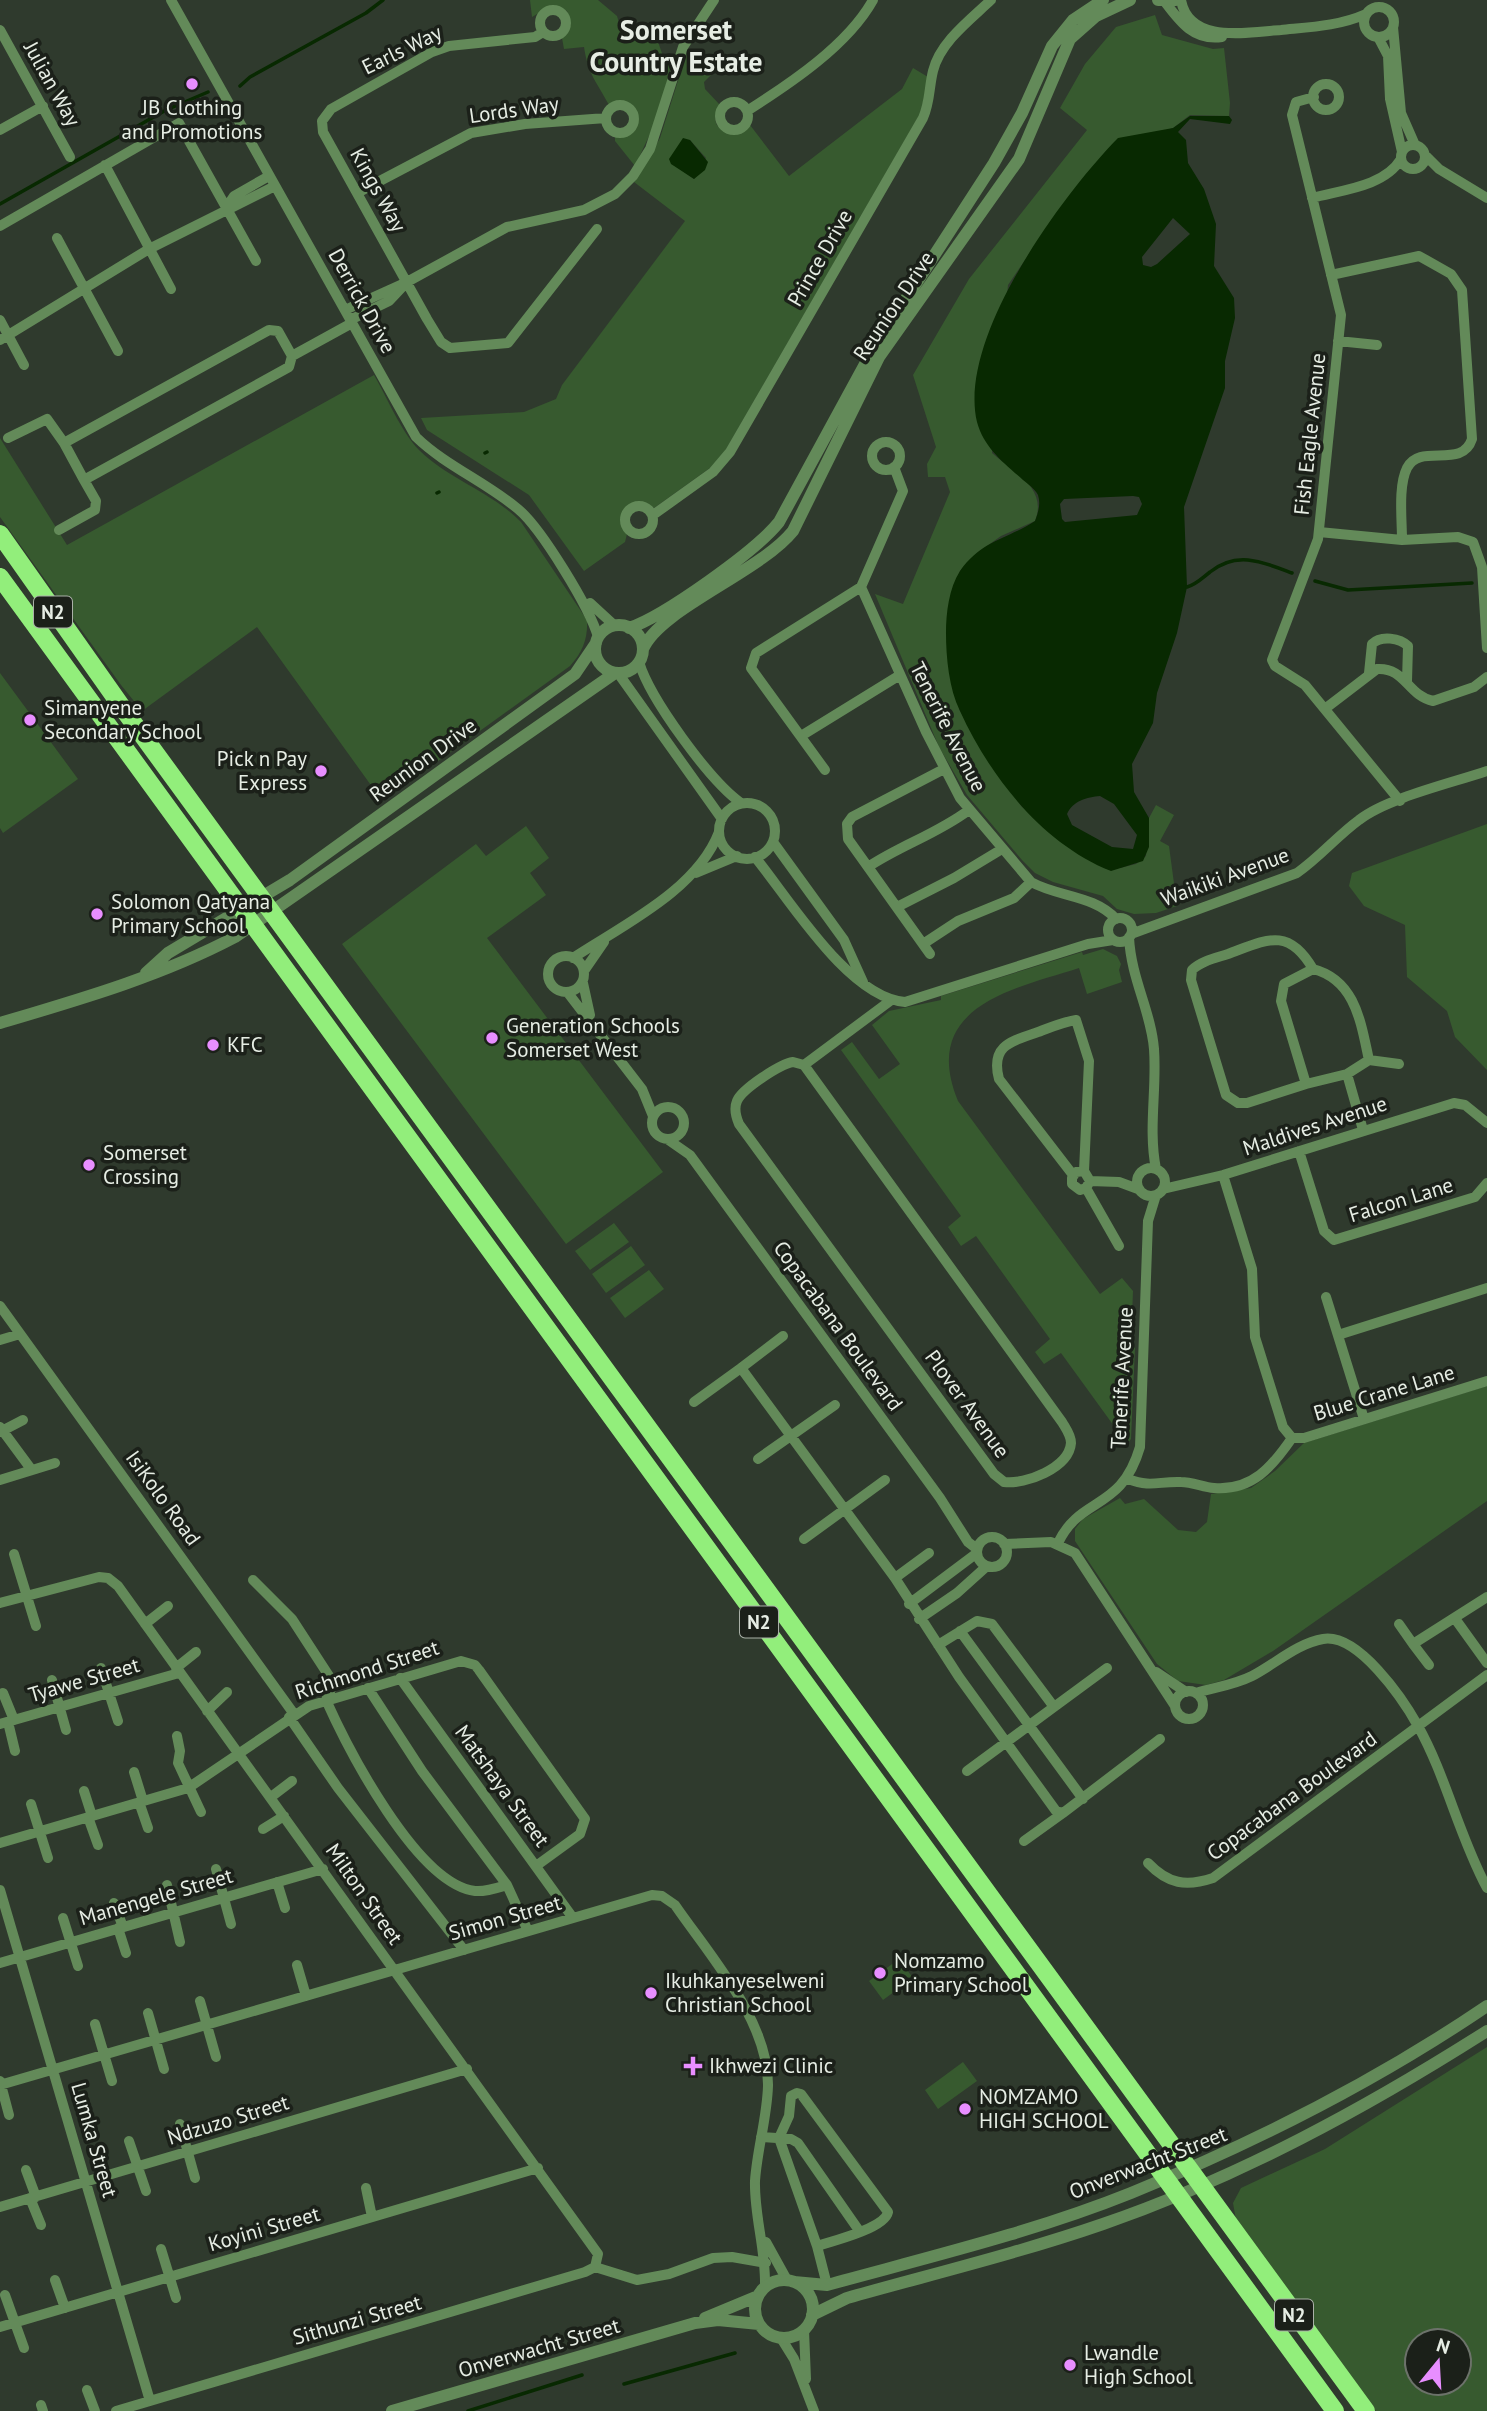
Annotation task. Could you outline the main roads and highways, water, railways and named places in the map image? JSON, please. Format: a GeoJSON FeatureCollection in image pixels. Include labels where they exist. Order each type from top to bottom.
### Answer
{"type":"FeatureCollection","features":[{"type":"Feature","properties":{"kind":"highway","name":"N2"},"geometry":{"type":"LineString","coordinates":[[0,534],[1187,2170],[1366,2411]]}},
{"type":"Feature","properties":{"kind":"highway","name":"N2"},"geometry":{"type":"LineString","coordinates":[[0,577],[1335,2411]]}},
{"type":"Feature","properties":{"kind":"waterway"},"geometry":{"type":"LineString","coordinates":[[240,86],[250,77],[366,13],[383,0]]}},
{"type":"Feature","properties":{"kind":"waterway"},"geometry":{"type":"LineString","coordinates":[[0,204],[166,110],[208,92]]}},
{"type":"Feature","properties":{"kind":"waterway"},"geometry":{"type":"LineString","coordinates":[[1187,587],[1230,561],[1250,560],[1292,573]]}},
{"type":"Feature","properties":{"kind":"waterway"},"geometry":{"type":"LineString","coordinates":[[1315,581],[1348,590],[1472,583]]}},
{"type":"Feature","properties":{"kind":"waterway"},"geometry":{"type":"LineString","coordinates":[[624,2384],[735,2353]]}},
{"type":"Feature","properties":{"kind":"waterway"},"geometry":{"type":"LineString","coordinates":[[468,2411],[582,2375]]}},
{"type":"Feature","properties":{"kind":"place","name":"JB Clothing and Promotions"},"geometry":{"type":"Point","coordinates":[192,84]}},
{"type":"Feature","properties":{"kind":"place","name":"Simanyene Secondary School"},"geometry":{"type":"Point","coordinates":[30,720]}},
{"type":"Feature","properties":{"kind":"place","name":"Pick n Pay Express"},"geometry":{"type":"Point","coordinates":[321,771]}},
{"type":"Feature","properties":{"kind":"place","name":"Solomon Qatyana Primary School"},"geometry":{"type":"Point","coordinates":[97,914]}},
{"type":"Feature","properties":{"kind":"place","name":"Generation Schools Somerset West"},"geometry":{"type":"Point","coordinates":[492,1038]}},
{"type":"Feature","properties":{"kind":"place","name":"KFC"},"geometry":{"type":"Point","coordinates":[213,1045]}},
{"type":"Feature","properties":{"kind":"place","name":"Somerset Crossing"},"geometry":{"type":"Point","coordinates":[89,1165]}},
{"type":"Feature","properties":{"kind":"place","name":"Nomzamo Primary School"},"geometry":{"type":"Point","coordinates":[880,1973]}},
{"type":"Feature","properties":{"kind":"place","name":"Ikuhkanyeselweni Christian School"},"geometry":{"type":"Point","coordinates":[651,1993]}},
{"type":"Feature","properties":{"kind":"place","name":"Ikhwezi Clinic"},"geometry":{"type":"Point","coordinates":[693,2066]}},
{"type":"Feature","properties":{"kind":"place","name":"NOMZAMO HIGH SCHOOL"},"geometry":{"type":"Point","coordinates":[965,2109]}},
{"type":"Feature","properties":{"kind":"place","name":"Lwandle High School"},"geometry":{"type":"Point","coordinates":[1070,2365]}},
{"type":"Feature","properties":{"kind":"district","name":"Somerset Country Estate"},"geometry":{"type":"Point","coordinates":[676,46]}}]}
